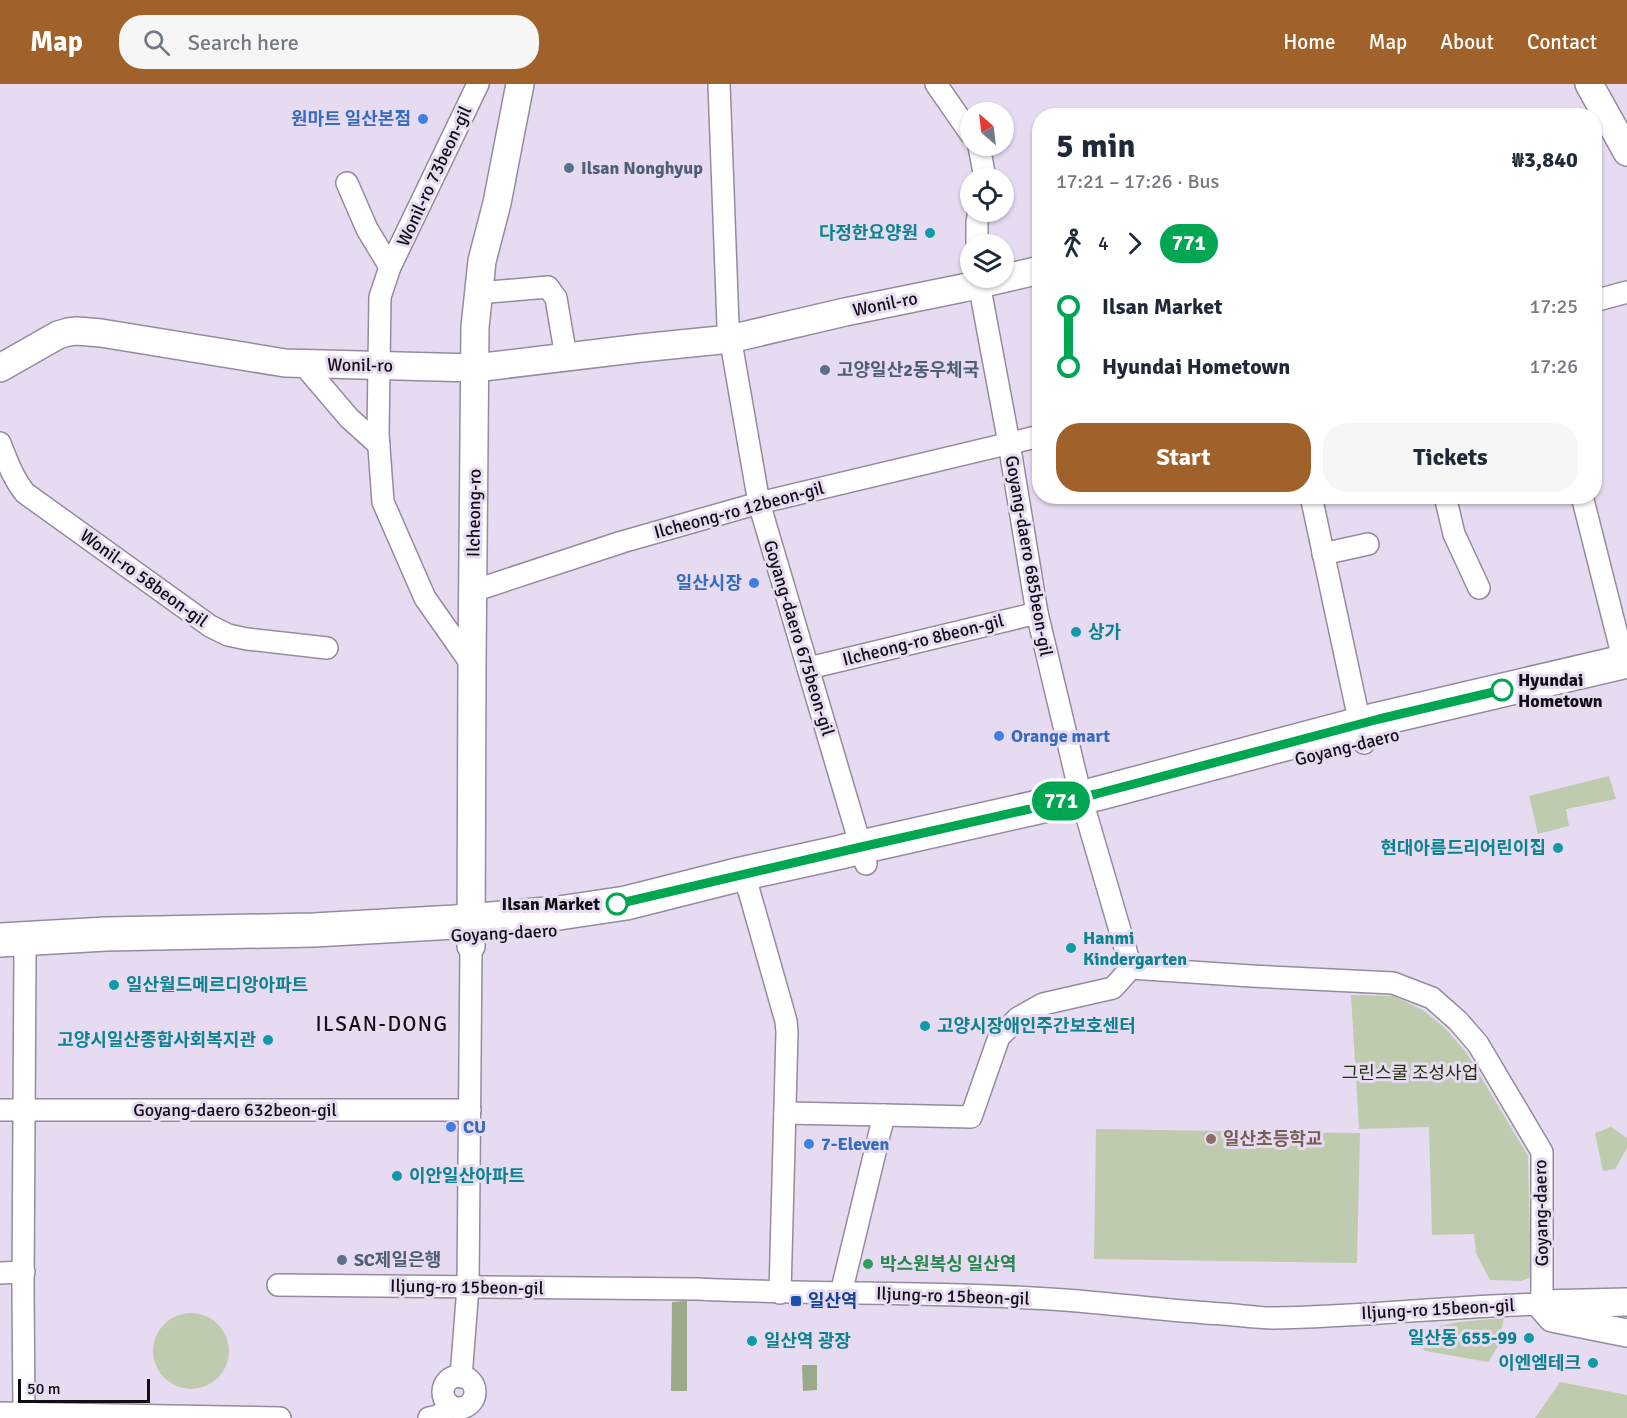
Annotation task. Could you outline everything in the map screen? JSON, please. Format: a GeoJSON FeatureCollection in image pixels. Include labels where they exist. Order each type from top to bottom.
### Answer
{"type":"FeatureCollection","features":[{"type":"Feature","properties":{"kind":"main road","name":"Goyang-daero"},"geometry":{"type":"LineString","coordinates":[[8,948],[106,934],[314,930],[471,934],[559,913],[745,882],[841,852],[864,855],[1084,811],[1362,734],[1379,719],[1626,667]]}},
{"type":"Feature","properties":{"kind":"street","name":"Wonil-ro 73beon-gil"},"geometry":{"type":"LineString","coordinates":[[472,665],[425,598],[383,502],[379,445],[378,366],[380,297],[390,267],[478,84]]}},
{"type":"Feature","properties":{"kind":"street","name":"Ilcheong-ro"},"geometry":{"type":"LineString","coordinates":[[471,934],[475,327],[482,261],[497,202],[520,84]]}},
{"type":"Feature","properties":{"kind":"street"},"geometry":{"type":"LineString","coordinates":[[719,84],[730,339]]}},
{"type":"Feature","properties":{"kind":"street"},"geometry":{"type":"LineString","coordinates":[[936,84],[960,119]]}},
{"type":"Feature","properties":{"kind":"street"},"geometry":{"type":"LineString","coordinates":[[1589,84],[1601,108]]}},
{"type":"Feature","properties":{"kind":"street"},"geometry":{"type":"LineString","coordinates":[[1602,109],[1616,136]]}},
{"type":"Feature","properties":{"kind":"street","name":"Wonil-ro 73beon-gil"},"geometry":{"type":"LineString","coordinates":[[347,183],[367,229],[390,267]]}},
{"type":"Feature","properties":{"kind":"street","name":"Wonil-ro"},"geometry":{"type":"LineString","coordinates":[[1014,275],[1032,271]]}},
{"type":"Feature","properties":{"kind":"street","name":"Wonil-ro"},"geometry":{"type":"LineString","coordinates":[[0,368],[58,336],[77,331],[129,336],[285,363],[475,368],[730,339],[960,285]]}},
{"type":"Feature","properties":{"kind":"street"},"geometry":{"type":"LineString","coordinates":[[478,293],[548,286],[556,298],[566,357]]}},
{"type":"Feature","properties":{"kind":"street","name":"Goyang-daero 685beon-gil"},"geometry":{"type":"LineString","coordinates":[[980,288],[1009,442],[1037,613],[1084,811]]}},
{"type":"Feature","properties":{"kind":"street"},"geometry":{"type":"LineString","coordinates":[[1602,299],[1627,292]]}},
{"type":"Feature","properties":{"kind":"street","name":"Goyang-daero 675beon-gil"},"geometry":{"type":"LineString","coordinates":[[730,339],[759,503],[864,855]]}},
{"type":"Feature","properties":{"kind":"street"},"geometry":{"type":"LineString","coordinates":[[303,364],[349,418],[379,445]]}},
{"type":"Feature","properties":{"kind":"street","name":"Ilcheong-ro 12beon-gil"},"geometry":{"type":"LineString","coordinates":[[473,591],[612,545],[759,503],[1032,438]]}},
{"type":"Feature","properties":{"kind":"street","name":"Wonil-ro 58beon-gil"},"geometry":{"type":"LineString","coordinates":[[0,443],[11,470],[25,493],[210,626],[228,635],[247,639],[327,648]]}},
{"type":"Feature","properties":{"kind":"street"},"geometry":{"type":"LineString","coordinates":[[1313,504],[1362,734]]}},
{"type":"Feature","properties":{"kind":"street"},"geometry":{"type":"LineString","coordinates":[[1447,504],[1454,534],[1479,588]]}},
{"type":"Feature","properties":{"kind":"street","name":"Goyang-daero"},"geometry":{"type":"LineString","coordinates":[[1584,504],[1626,667]]}},
{"type":"Feature","properties":{"kind":"street"},"geometry":{"type":"LineString","coordinates":[[1323,554],[1368,544]]}},
{"type":"Feature","properties":{"kind":"street","name":"Ilcheong-ro 8beon-gil"},"geometry":{"type":"LineString","coordinates":[[808,668],[1037,613]]}},
{"type":"Feature","properties":{"kind":"street"},"geometry":{"type":"LineString","coordinates":[[785,1113],[970,1117],[999,1037],[1018,1018],[1042,1004],[1113,988],[1131,968],[1084,811]]}},
{"type":"Feature","properties":{"kind":"street"},"geometry":{"type":"LineString","coordinates":[[745,882],[786,1021],[787,1032],[780,1293]]}},
{"type":"Feature","properties":{"kind":"street"},"geometry":{"type":"LineString","coordinates":[[429,1418],[438,1416],[452,1406],[445,1398],[444,1387],[451,1379],[461,1377],[468,1287],[471,934]]}},
{"type":"Feature","properties":{"kind":"street"},"geometry":{"type":"LineString","coordinates":[[8,948],[25,1110],[24,1414]]}},
{"type":"Feature","properties":{"kind":"street","name":"Goyang-daero"},"geometry":{"type":"LineString","coordinates":[[1131,968],[1392,983],[1432,998],[1458,1021],[1478,1044],[1542,1152],[1542,1291],[1540,1304]]}},
{"type":"Feature","properties":{"kind":"street","name":"Goyang-daero 632beon-gil"},"geometry":{"type":"LineString","coordinates":[[0,1110],[470,1110]]}},
{"type":"Feature","properties":{"kind":"street"},"geometry":{"type":"LineString","coordinates":[[841,1293],[884,1115]]}},
{"type":"Feature","properties":{"kind":"street"},"geometry":{"type":"LineString","coordinates":[[0,1273],[24,1272]]}},
{"type":"Feature","properties":{"kind":"street","name":"Iljung-ro 15beon-gil"},"geometry":{"type":"LineString","coordinates":[[278,1285],[698,1289],[1065,1300],[1271,1318],[1482,1306],[1627,1302]]}},
{"type":"Feature","properties":{"kind":"street"},"geometry":{"type":"LineString","coordinates":[[1540,1304],[1552,1318],[1627,1333]]}},
{"type":"Feature","properties":{"kind":"street"},"geometry":{"type":"LineString","coordinates":[[0,1413],[280,1418]]}},
{"type":"Feature","properties":{"kind":"green space"},"geometry":{"type":"Polygon","coordinates":[[[1609,776],[1616,799],[1566,809],[1569,826],[1538,834],[1529,796],[1609,776]]]}},
{"type":"Feature","properties":{"kind":"green space","name":"그린스쿨 조성사업"},"geometry":{"type":"Polygon","coordinates":[[[1351,995],[1393,996],[1423,1010],[1445,1028],[1466,1052],[1528,1156],[1531,1277],[1521,1281],[1490,1280],[1476,1253],[1474,1234],[1432,1235],[1429,1127],[1359,1129],[1351,995]]]}},
{"type":"Feature","properties":{"kind":"green space"},"geometry":{"type":"Polygon","coordinates":[[[1611,1127],[1627,1138],[1627,1148],[1615,1169],[1603,1171],[1595,1133],[1611,1127]]]}},
{"type":"Feature","properties":{"kind":"green space"},"geometry":{"type":"Polygon","coordinates":[[[1096,1129],[1360,1133],[1357,1263],[1094,1259],[1096,1129]]]}},
{"type":"Feature","properties":{"kind":"green space"},"geometry":{"type":"Polygon","coordinates":[[[687,1301],[687,1391],[671,1391],[672,1302],[687,1301]]]}},
{"type":"Feature","properties":{"kind":"green space"},"geometry":{"type":"Polygon","coordinates":[[[184,1313],[198,1313],[212,1319],[223,1330],[229,1344],[226,1366],[218,1378],[198,1389],[184,1389],[170,1383],[159,1372],[153,1358],[153,1344],[159,1330],[170,1319],[184,1313]]]}},
{"type":"Feature","properties":{"kind":"green space"},"geometry":{"type":"Polygon","coordinates":[[[1504,1318],[1497,1348],[1488,1362],[1426,1351],[1413,1342],[1406,1333],[1459,1322],[1504,1318]]]}},
{"type":"Feature","properties":{"kind":"green space"},"geometry":{"type":"Polygon","coordinates":[[[802,1365],[817,1365],[817,1390],[803,1391],[802,1365]]]}},
{"type":"Feature","properties":{"kind":"green space"},"geometry":{"type":"Polygon","coordinates":[[[1560,1382],[1627,1395],[1627,1418],[1535,1418],[1560,1382]]]}},
{"type":"Feature","properties":{"kind":"bus line","name":"771"},"geometry":{"type":"LineString","coordinates":[[617,904],[1096,794],[1379,719],[1502,690]]}},
{"type":"Feature","properties":{"kind":"place","name":"원마트 일산본점"},"geometry":{"type":"Point","coordinates":[423,119]}},
{"type":"Feature","properties":{"kind":"place","name":"Ilsan Nonghyup"},"geometry":{"type":"Point","coordinates":[569,168]}},
{"type":"Feature","properties":{"kind":"place","name":"다정한요양원"},"geometry":{"type":"Point","coordinates":[930,233]}},
{"type":"Feature","properties":{"kind":"place","name":"고양일산2동우체국"},"geometry":{"type":"Point","coordinates":[825,370]}},
{"type":"Feature","properties":{"kind":"place","name":"일산시장"},"geometry":{"type":"Point","coordinates":[754,583]}},
{"type":"Feature","properties":{"kind":"place","name":"상가"},"geometry":{"type":"Point","coordinates":[1076,632]}},
{"type":"Feature","properties":{"kind":"place","name":"Hyundai Hometown"},"geometry":{"type":"Point","coordinates":[1502,690]}},
{"type":"Feature","properties":{"kind":"place","name":"Orange mart"},"geometry":{"type":"Point","coordinates":[999,736]}},
{"type":"Feature","properties":{"kind":"place","name":"현대아름드리어린이집"},"geometry":{"type":"Point","coordinates":[1558,848]}},
{"type":"Feature","properties":{"kind":"place","name":"Ilsan Market"},"geometry":{"type":"Point","coordinates":[617,904]}},
{"type":"Feature","properties":{"kind":"place","name":"Hanmi Kindergarten"},"geometry":{"type":"Point","coordinates":[1071,948]}},
{"type":"Feature","properties":{"kind":"place","name":"일산월드메르디앙아파트"},"geometry":{"type":"Point","coordinates":[114,985]}},
{"type":"Feature","properties":{"kind":"place","name":"고양시장애인주간보호센터"},"geometry":{"type":"Point","coordinates":[925,1026]}},
{"type":"Feature","properties":{"kind":"place","name":"고양시일산종합사회복지관"},"geometry":{"type":"Point","coordinates":[268,1040]}},
{"type":"Feature","properties":{"kind":"place","name":"CU"},"geometry":{"type":"Point","coordinates":[451,1127]}},
{"type":"Feature","properties":{"kind":"place","name":"일산초등학교"},"geometry":{"type":"Point","coordinates":[1211,1139]}},
{"type":"Feature","properties":{"kind":"place","name":"7-Eleven"},"geometry":{"type":"Point","coordinates":[809,1144]}},
{"type":"Feature","properties":{"kind":"place","name":"이안일산아파트"},"geometry":{"type":"Point","coordinates":[397,1176]}},
{"type":"Feature","properties":{"kind":"place","name":"SC제일은행"},"geometry":{"type":"Point","coordinates":[342,1260]}},
{"type":"Feature","properties":{"kind":"place","name":"박스원복싱 일산역"},"geometry":{"type":"Point","coordinates":[868,1264]}},
{"type":"Feature","properties":{"kind":"place","name":"일산역"},"geometry":{"type":"Point","coordinates":[796,1301]}},
{"type":"Feature","properties":{"kind":"place","name":"일산동 655-99"},"geometry":{"type":"Point","coordinates":[1529,1338]}},
{"type":"Feature","properties":{"kind":"place","name":"일산역 광장"},"geometry":{"type":"Point","coordinates":[752,1341]}},
{"type":"Feature","properties":{"kind":"place","name":"이엔엠테크"},"geometry":{"type":"Point","coordinates":[1593,1363]}},
{"type":"Feature","properties":{"kind":"district","name":"ILSAN-DONG"},"geometry":{"type":"Point","coordinates":[382,1024]}}]}
